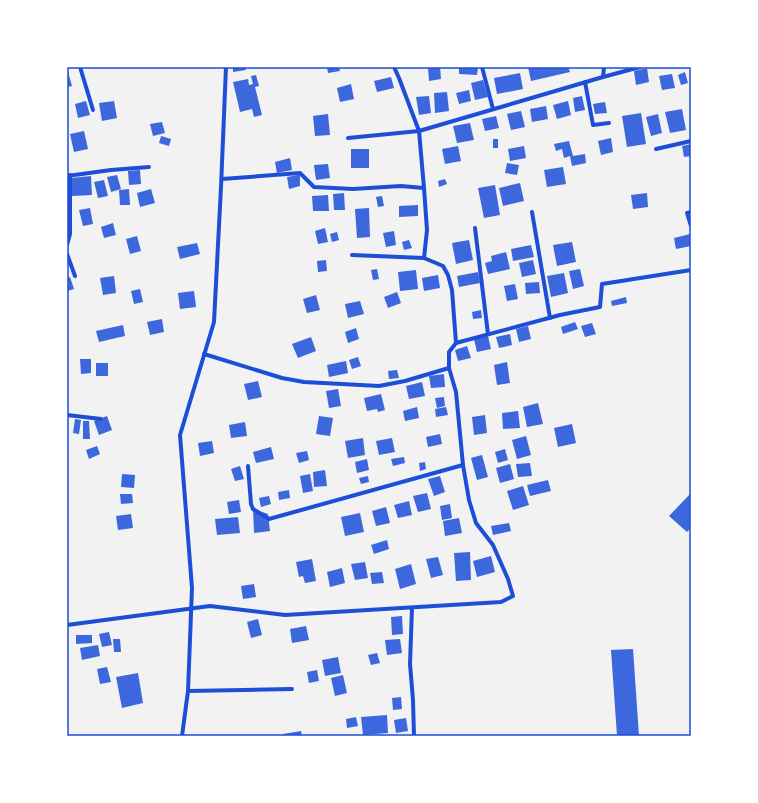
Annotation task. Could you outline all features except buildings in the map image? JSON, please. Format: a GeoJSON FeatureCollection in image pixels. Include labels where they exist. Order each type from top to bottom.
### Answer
{"type":"FeatureCollection","features":[{"type":"Feature","properties":{"kind":"street"},"geometry":{"type":"LineString","coordinates":[[80,67],[93,110]]}},
{"type":"Feature","properties":{"kind":"street"},"geometry":{"type":"LineString","coordinates":[[182,736],[188,691],[192,588],[180,435],[214,322],[222,179],[226,67]]}},
{"type":"Feature","properties":{"kind":"street"},"geometry":{"type":"LineString","coordinates":[[394,67],[419,131],[427,230],[424,258]]}},
{"type":"Feature","properties":{"kind":"street"},"geometry":{"type":"LineString","coordinates":[[482,67],[493,109]]}},
{"type":"Feature","properties":{"kind":"street"},"geometry":{"type":"LineString","coordinates":[[603,77],[604,67]]}},
{"type":"Feature","properties":{"kind":"street"},"geometry":{"type":"LineString","coordinates":[[348,138],[419,131],[640,67]]}},
{"type":"Feature","properties":{"kind":"street"},"geometry":{"type":"LineString","coordinates":[[585,82],[593,125],[609,123]]}},
{"type":"Feature","properties":{"kind":"street"},"geometry":{"type":"LineString","coordinates":[[656,149],[691,141]]}},
{"type":"Feature","properties":{"kind":"street"},"geometry":{"type":"LineString","coordinates":[[67,245],[70,234],[69,176],[111,170],[149,167]]}},
{"type":"Feature","properties":{"kind":"street"},"geometry":{"type":"LineString","coordinates":[[222,179],[300,173],[314,187],[353,189],[401,186],[424,188]]}},
{"type":"Feature","properties":{"kind":"street"},"geometry":{"type":"LineString","coordinates":[[532,212],[550,318]]}},
{"type":"Feature","properties":{"kind":"street"},"geometry":{"type":"LineString","coordinates":[[691,212],[687,213],[691,226]]}},
{"type":"Feature","properties":{"kind":"street"},"geometry":{"type":"LineString","coordinates":[[475,228],[488,334]]}},
{"type":"Feature","properties":{"kind":"street"},"geometry":{"type":"LineString","coordinates":[[67,254],[75,276]]}},
{"type":"Feature","properties":{"kind":"street"},"geometry":{"type":"LineString","coordinates":[[352,255],[424,258],[443,266],[448,275],[452,290],[456,343]]}},
{"type":"Feature","properties":{"kind":"street"},"geometry":{"type":"LineString","coordinates":[[67,626],[210,606],[285,615],[501,602],[513,596],[508,579],[493,545],[476,523],[469,500],[463,465],[456,392],[449,368],[449,352],[456,343],[560,315],[600,307],[602,284],[691,270]]}},
{"type":"Feature","properties":{"kind":"street"},"geometry":{"type":"LineString","coordinates":[[204,354],[282,378],[304,382],[379,386],[405,381],[449,368]]}},
{"type":"Feature","properties":{"kind":"street"},"geometry":{"type":"LineString","coordinates":[[67,415],[101,418]]}},
{"type":"Feature","properties":{"kind":"street"},"geometry":{"type":"LineString","coordinates":[[248,466],[251,504],[253,509],[268,519],[463,465]]}},
{"type":"Feature","properties":{"kind":"street"},"geometry":{"type":"LineString","coordinates":[[412,608],[410,664],[414,736]]}},
{"type":"Feature","properties":{"kind":"street"},"geometry":{"type":"LineString","coordinates":[[188,691],[292,689]]}}]}
